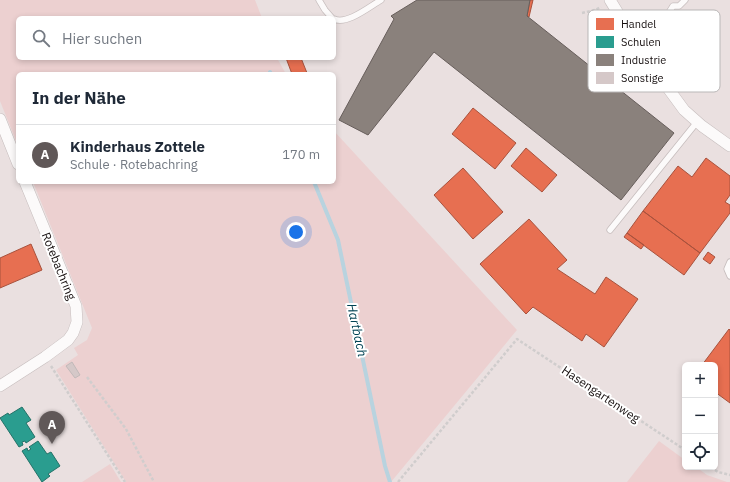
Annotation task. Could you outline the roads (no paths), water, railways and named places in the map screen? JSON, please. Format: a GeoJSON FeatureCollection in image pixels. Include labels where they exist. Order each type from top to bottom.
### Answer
{"type":"FeatureCollection","features":[{"type":"Feature","properties":{"kind":"street"},"geometry":{"type":"LineString","coordinates":[[610,1],[616,10]]}},
{"type":"Feature","properties":{"kind":"street"},"geometry":{"type":"LineString","coordinates":[[671,92],[684,110],[697,122],[718,139],[730,146]]}},
{"type":"Feature","properties":{"kind":"street"},"geometry":{"type":"LineString","coordinates":[[0,119],[16,159]]}},
{"type":"Feature","properties":{"kind":"street","name":"Rotebachring"},"geometry":{"type":"LineString","coordinates":[[0,386],[68,340],[73,333],[77,322],[76,306],[27,184]]}},
{"type":"Feature","properties":{"kind":"lane"},"geometry":{"type":"LineString","coordinates":[[319,0],[331,16]]}},
{"type":"Feature","properties":{"kind":"lane"},"geometry":{"type":"LineString","coordinates":[[336,20],[344,20],[352,17],[381,0]]}},
{"type":"Feature","properties":{"kind":"lane"},"geometry":{"type":"LineString","coordinates":[[670,10],[673,6],[679,6],[685,0]]}},
{"type":"Feature","properties":{"kind":"lane"},"geometry":{"type":"LineString","coordinates":[[610,230],[697,122]]}},
{"type":"Feature","properties":{"kind":"lane"},"geometry":{"type":"LineString","coordinates":[[730,262],[727,269],[730,276]]}},
{"type":"Feature","properties":{"kind":"waterway","name":"Hartbach"},"geometry":{"type":"LineString","coordinates":[[315,184],[338,240],[385,466],[390,482]]}},
{"type":"Feature","properties":{"kind":"place","name":"Kinderhaus Zottele"},"geometry":{"type":"Point","coordinates":[52,444]}}]}
